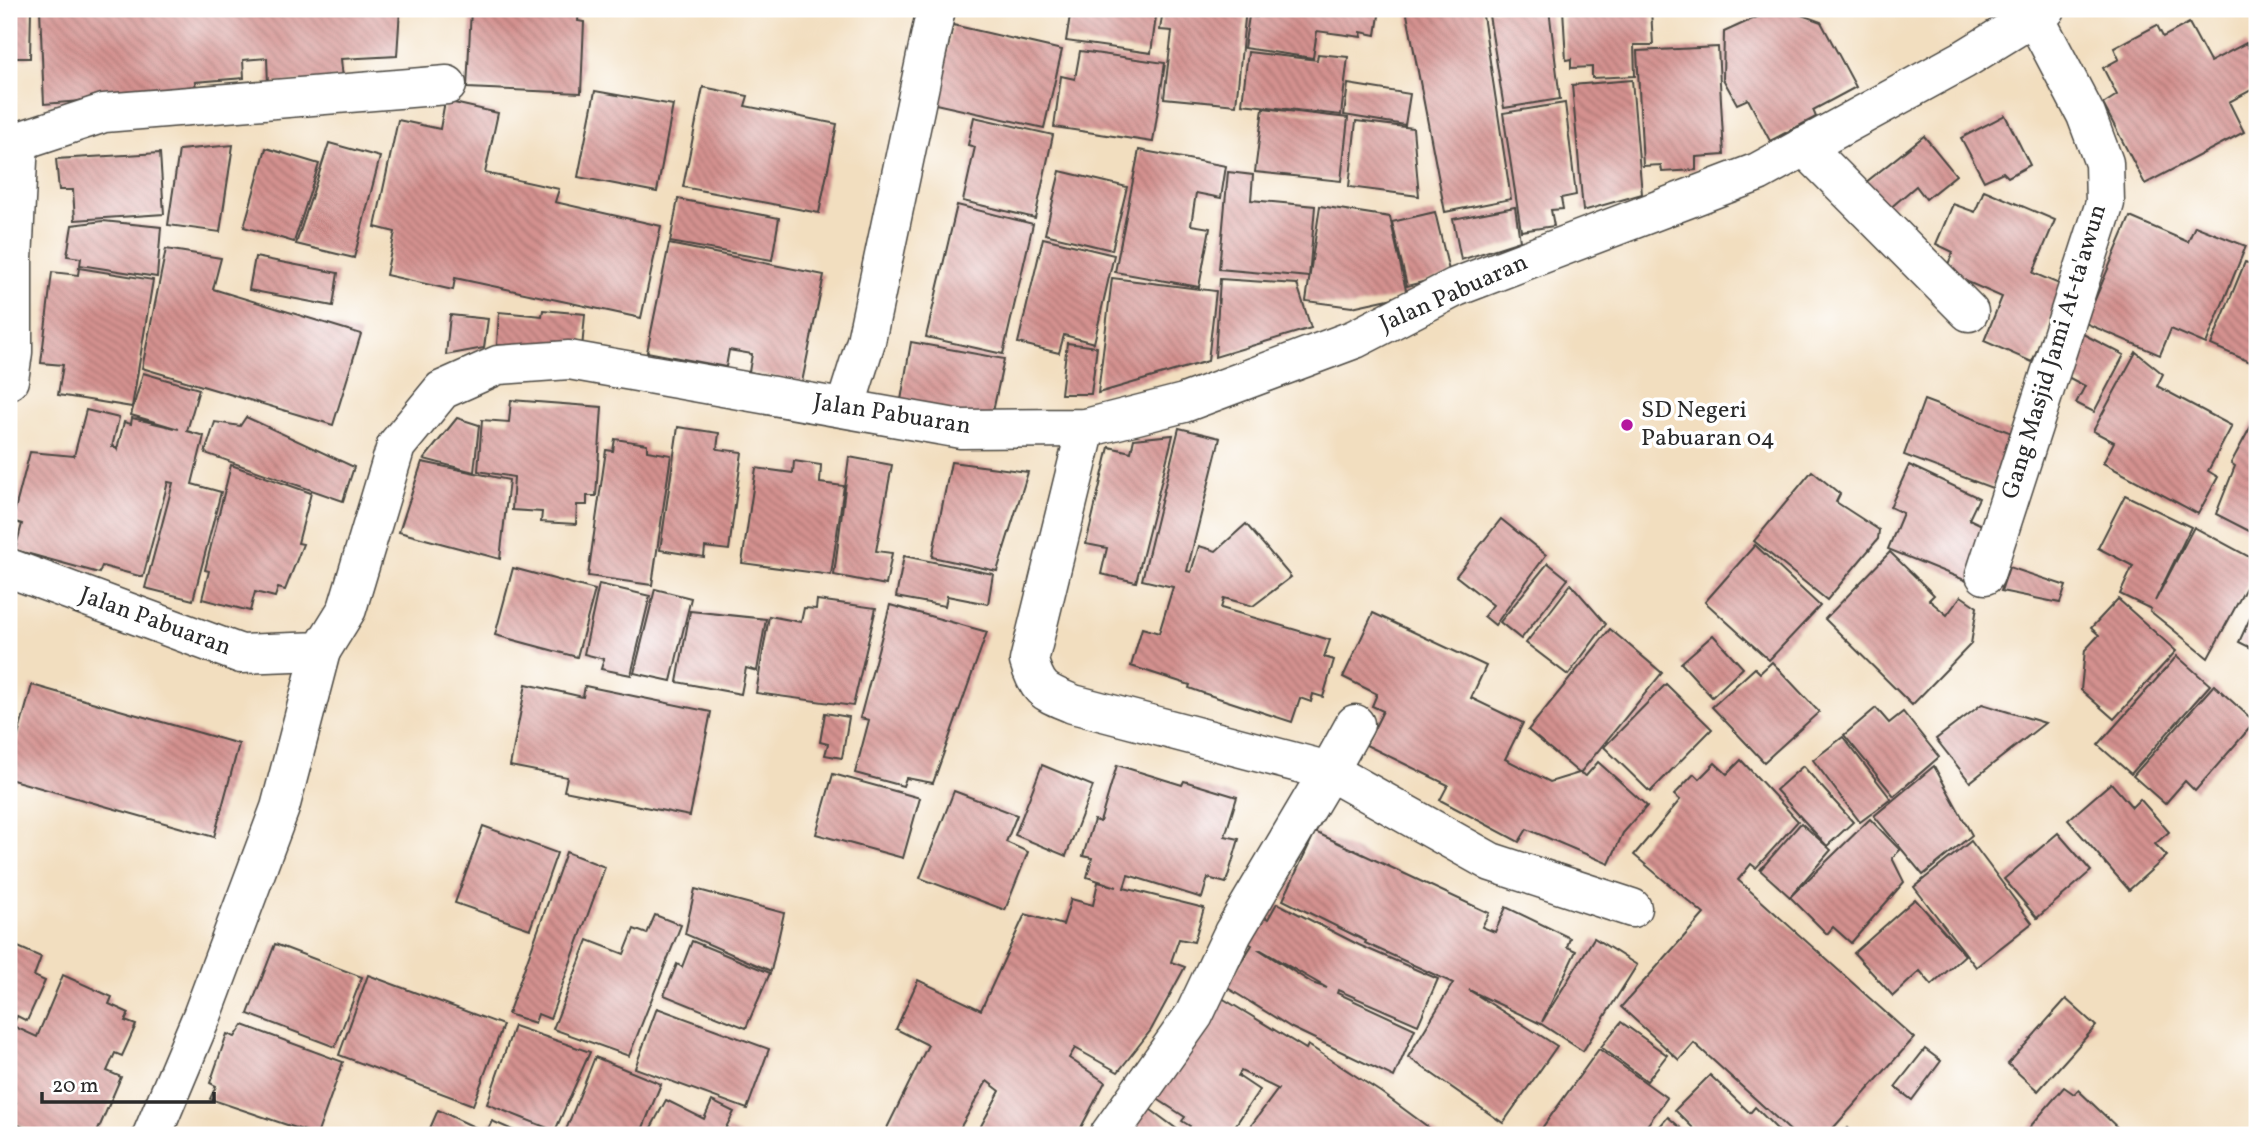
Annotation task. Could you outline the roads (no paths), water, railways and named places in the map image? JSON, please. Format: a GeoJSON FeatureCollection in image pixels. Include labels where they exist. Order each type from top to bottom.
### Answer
{"type":"FeatureCollection","features":[{"type":"Feature","properties":{"kind":"street"},"geometry":{"type":"LineString","coordinates":[[845,408],[871,319],[936,9]]}},
{"type":"Feature","properties":{"kind":"street","name":"Jalan Pabuaran"},"geometry":{"type":"LineString","coordinates":[[9,568],[241,654],[321,651],[347,609],[396,446],[442,390],[498,365],[569,360],[961,429],[1086,428],[1184,404],[1355,339],[1456,287],[1758,172],[1963,60],[2040,12]]}},
{"type":"Feature","properties":{"kind":"street","name":"Gang Masjid Jami At-ta'awun"},"geometry":{"type":"LineString","coordinates":[[1985,575],[2105,203],[2104,163],[2086,115],[2040,12]]}},
{"type":"Feature","properties":{"kind":"street"},"geometry":{"type":"LineString","coordinates":[[9,380],[13,352],[13,260],[19,141],[104,113],[447,85]]}},
{"type":"Feature","properties":{"kind":"street"},"geometry":{"type":"LineString","coordinates":[[1804,146],[1969,312]]}},
{"type":"Feature","properties":{"kind":"street"},"geometry":{"type":"LineString","coordinates":[[1086,428],[1030,661],[1035,681],[1047,692],[1073,704],[1329,771],[1491,862],[1632,908]]}},
{"type":"Feature","properties":{"kind":"street"},"geometry":{"type":"LineString","coordinates":[[152,1135],[202,1016],[280,808],[321,651]]}},
{"type":"Feature","properties":{"kind":"street"},"geometry":{"type":"LineString","coordinates":[[1109,1135],[1194,1015],[1233,933],[1354,724]]}},
{"type":"Feature","properties":{"kind":"place","name":"SD Negeri Pabuaran 04"},"geometry":{"type":"Point","coordinates":[1627,425]}}]}
